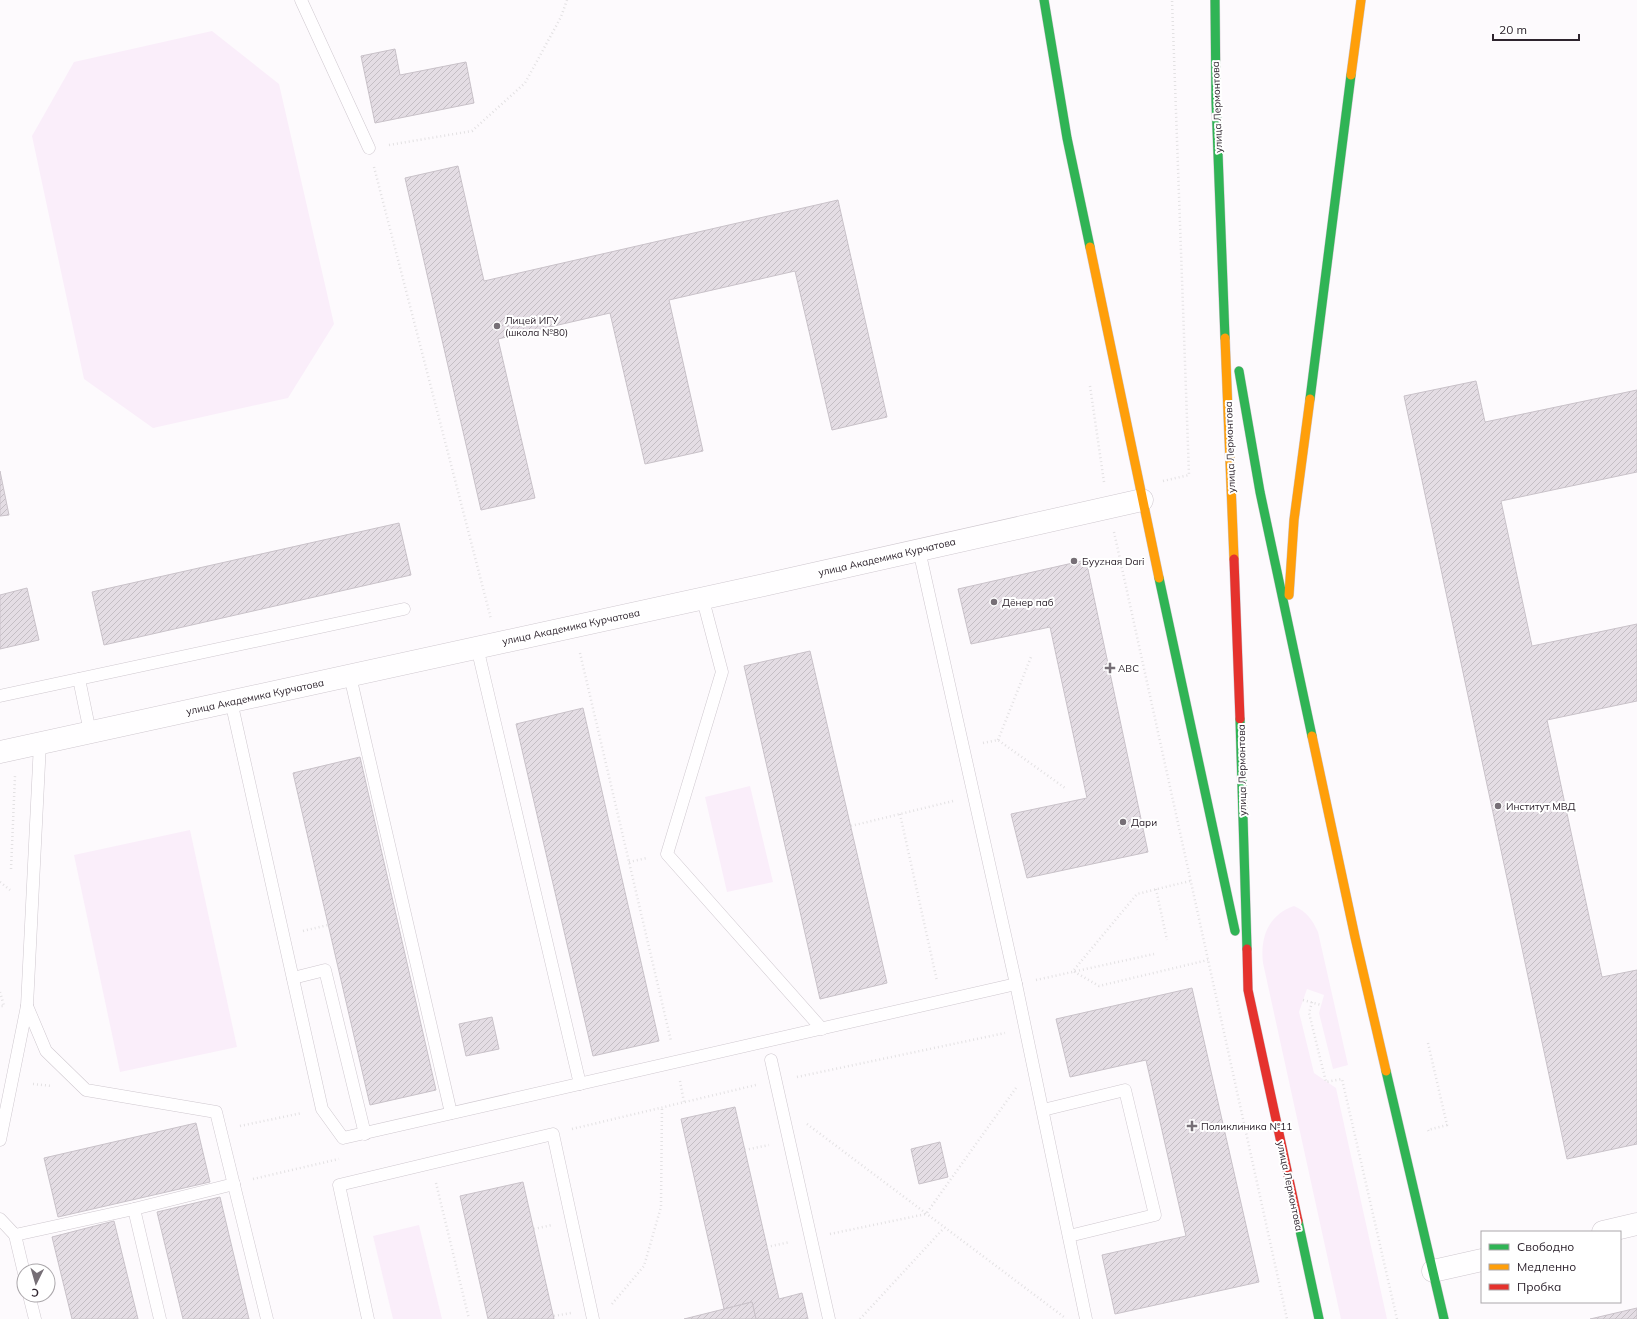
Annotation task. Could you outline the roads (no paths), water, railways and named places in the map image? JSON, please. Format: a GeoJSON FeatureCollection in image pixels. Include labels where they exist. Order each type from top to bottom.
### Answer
{"type":"FeatureCollection","features":[{"type":"Feature","properties":{"kind":"main road"},"geometry":{"type":"LineString","coordinates":[[1044,0],[1067,138],[1140,494],[1248,990]]}},
{"type":"Feature","properties":{"kind":"main road","name":"улица Лермонтова"},"geometry":{"type":"LineString","coordinates":[[1215,0],[1221,215],[1239,679],[1248,990],[1319,1319]]}},
{"type":"Feature","properties":{"kind":"main road"},"geometry":{"type":"LineString","coordinates":[[1288,624],[1294,520],[1361,0]]}},
{"type":"Feature","properties":{"kind":"main road","name":"улица Лермонтова"},"geometry":{"type":"LineString","coordinates":[[1221,215],[1234,334]]}},
{"type":"Feature","properties":{"kind":"main road","name":"улица Лермонтова"},"geometry":{"type":"LineString","coordinates":[[1238,363],[1249,436],[1355,937],[1444,1319]]}},
{"type":"Feature","properties":{"kind":"street","name":"улица Академика Курчатова"},"geometry":{"type":"LineString","coordinates":[[0,752],[487,645],[703,600],[919,550],[1140,494]]}},
{"type":"Feature","properties":{"kind":"street"},"geometry":{"type":"LineString","coordinates":[[1607,1231],[1637,1224]]}},
{"type":"Feature","properties":{"kind":"street"},"geometry":{"type":"LineString","coordinates":[[1434,1271],[1481,1260]]}},
{"type":"Feature","properties":{"kind":"lane"},"geometry":{"type":"LineString","coordinates":[[301,0],[369,148]]}},
{"type":"Feature","properties":{"kind":"lane"},"geometry":{"type":"LineString","coordinates":[[919,550],[1026,1029],[1086,1319]]}},
{"type":"Feature","properties":{"kind":"lane"},"geometry":{"type":"LineString","coordinates":[[703,600],[722,672],[667,854],[822,1029]]}},
{"type":"Feature","properties":{"kind":"lane"},"geometry":{"type":"LineString","coordinates":[[0,696],[404,609]]}},
{"type":"Feature","properties":{"kind":"lane"},"geometry":{"type":"LineString","coordinates":[[487,645],[580,1084]]}},
{"type":"Feature","properties":{"kind":"lane"},"geometry":{"type":"LineString","coordinates":[[350,676],[451,1113]]}},
{"type":"Feature","properties":{"kind":"lane"},"geometry":{"type":"LineString","coordinates":[[79,679],[90,732]]}},
{"type":"Feature","properties":{"kind":"lane"},"geometry":{"type":"LineString","coordinates":[[231,701],[322,1109],[343,1138],[1016,984]]}},
{"type":"Feature","properties":{"kind":"lane"},"geometry":{"type":"LineString","coordinates":[[0,1140],[27,1006],[40,743]]}},
{"type":"Feature","properties":{"kind":"lane"},"geometry":{"type":"LineString","coordinates":[[293,978],[325,970],[365,1134]]}},
{"type":"Feature","properties":{"kind":"lane"},"geometry":{"type":"LineString","coordinates":[[27,1006],[46,1051],[86,1090],[216,1112],[267,1319]]}},
{"type":"Feature","properties":{"kind":"lane"},"geometry":{"type":"LineString","coordinates":[[771,1060],[829,1319]]}},
{"type":"Feature","properties":{"kind":"lane"},"geometry":{"type":"LineString","coordinates":[[1043,1110],[1126,1090],[1155,1215],[1069,1236]]}},
{"type":"Feature","properties":{"kind":"lane"},"geometry":{"type":"LineString","coordinates":[[368,1319],[339,1185],[553,1134],[593,1319]]}},
{"type":"Feature","properties":{"kind":"lane"},"geometry":{"type":"LineString","coordinates":[[15,1235],[134,1209],[234,1184]]}},
{"type":"Feature","properties":{"kind":"lane"},"geometry":{"type":"LineString","coordinates":[[134,1209],[160,1319]]}},
{"type":"Feature","properties":{"kind":"lane"},"geometry":{"type":"LineString","coordinates":[[0,1219],[15,1235],[22,1263]]}},
{"type":"Feature","properties":{"kind":"lane"},"geometry":{"type":"LineString","coordinates":[[31,1303],[35,1319]]}},
{"type":"Feature","properties":{"kind":"place","name":"Лицей ИГУ (школа №80)"},"geometry":{"type":"Point","coordinates":[497,326]}},
{"type":"Feature","properties":{"kind":"place","name":"Бууzная Dari"},"geometry":{"type":"Point","coordinates":[1074,561]}},
{"type":"Feature","properties":{"kind":"place","name":"Дёнер паб"},"geometry":{"type":"Point","coordinates":[994,602]}},
{"type":"Feature","properties":{"kind":"place","name":"ABC"},"geometry":{"type":"Point","coordinates":[1110,668]}},
{"type":"Feature","properties":{"kind":"place","name":"Институт МВД"},"geometry":{"type":"Point","coordinates":[1498,806]}},
{"type":"Feature","properties":{"kind":"place","name":"Дари"},"geometry":{"type":"Point","coordinates":[1123,822]}},
{"type":"Feature","properties":{"kind":"place","name":"Поликлиника №11"},"geometry":{"type":"Point","coordinates":[1192,1126]}}]}
